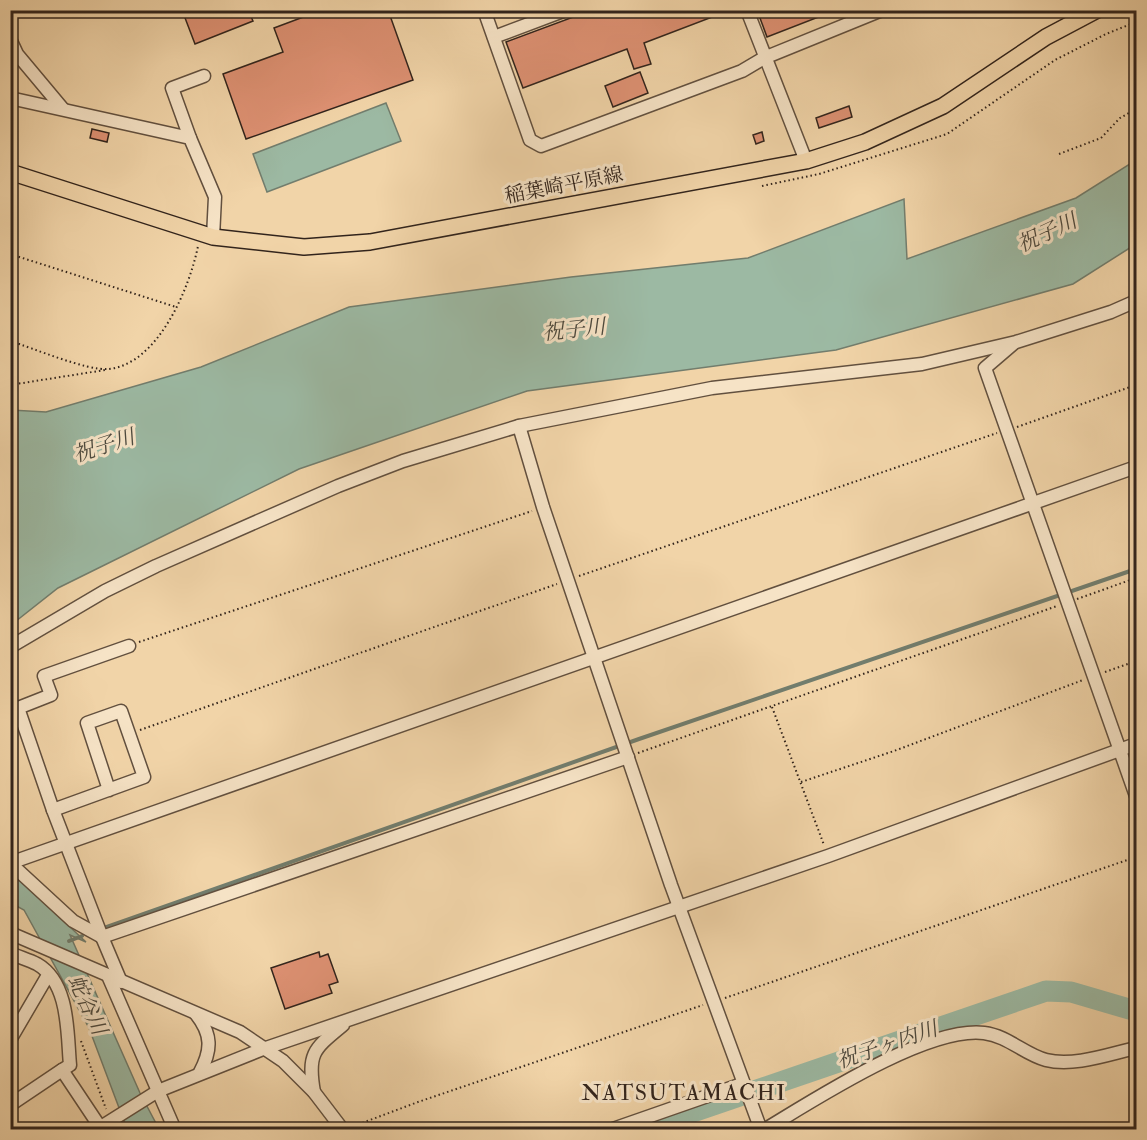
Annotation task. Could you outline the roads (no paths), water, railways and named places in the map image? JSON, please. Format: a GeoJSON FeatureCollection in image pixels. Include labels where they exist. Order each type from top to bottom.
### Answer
{"type":"FeatureCollection","features":[{"type":"Feature","properties":{"kind":"main road","name":"稲葉崎平原線"},"geometry":{"type":"LineString","coordinates":[[10,172],[206,235],[303,247],[341,246],[806,161],[865,142],[943,106],[1046,37],[1097,10]]}},
{"type":"Feature","properties":{"kind":"street"},"geometry":{"type":"LineString","coordinates":[[484,10],[530,140],[541,146],[742,71],[764,58],[882,10]]}},
{"type":"Feature","properties":{"kind":"street"},"geometry":{"type":"LineString","coordinates":[[494,37],[566,10]]}},
{"type":"Feature","properties":{"kind":"street"},"geometry":{"type":"LineString","coordinates":[[747,10],[806,161]]}},
{"type":"Feature","properties":{"kind":"street"},"geometry":{"type":"LineString","coordinates":[[10,39],[16,54],[63,110]]}},
{"type":"Feature","properties":{"kind":"street"},"geometry":{"type":"LineString","coordinates":[[204,76],[172,88],[215,197],[206,235]]}},
{"type":"Feature","properties":{"kind":"street"},"geometry":{"type":"LineString","coordinates":[[10,98],[190,138]]}},
{"type":"Feature","properties":{"kind":"street"},"geometry":{"type":"LineString","coordinates":[[10,647],[105,591],[338,486],[402,461],[519,426],[712,388],[922,364],[1016,342],[1111,312],[1137,301]]}},
{"type":"Feature","properties":{"kind":"street"},"geometry":{"type":"LineString","coordinates":[[1016,342],[986,368],[1137,796]]}},
{"type":"Feature","properties":{"kind":"street"},"geometry":{"type":"LineString","coordinates":[[519,426],[543,507],[627,755],[748,1101],[762,1130],[889,1060],[950,1036],[982,1032],[1001,1037],[1048,1060],[1080,1060],[1137,1048]]}},
{"type":"Feature","properties":{"kind":"street"},"geometry":{"type":"LineString","coordinates":[[627,755],[102,937],[72,921],[10,863],[1137,467]]}},
{"type":"Feature","properties":{"kind":"street"},"geometry":{"type":"LineString","coordinates":[[129,646],[44,676],[51,695],[18,708],[65,843],[102,937],[115,980],[175,1130]]}},
{"type":"Feature","properties":{"kind":"street"},"geometry":{"type":"LineString","coordinates":[[53,810],[109,790],[144,777],[121,711],[87,723],[109,790]]}},
{"type":"Feature","properties":{"kind":"street"},"geometry":{"type":"LineString","coordinates":[[63,1070],[102,1127],[158,1091],[200,1072],[679,905],[828,856],[1137,744]]}},
{"type":"Feature","properties":{"kind":"street"},"geometry":{"type":"LineString","coordinates":[[10,933],[240,1032],[283,1061],[314,1092],[344,1130]]}},
{"type":"Feature","properties":{"kind":"street"},"geometry":{"type":"LineString","coordinates":[[10,953],[39,965],[63,1000],[70,1065],[10,1105]]}},
{"type":"Feature","properties":{"kind":"street"},"geometry":{"type":"LineString","coordinates":[[10,1040],[48,975]]}},
{"type":"Feature","properties":{"kind":"street"},"geometry":{"type":"LineString","coordinates":[[191,1009],[203,1023],[210,1047],[200,1072]]}},
{"type":"Feature","properties":{"kind":"street"},"geometry":{"type":"LineString","coordinates":[[314,1092],[310,1067],[311,1057],[315,1049],[348,1020]]}},
{"type":"Feature","properties":{"kind":"street"},"geometry":{"type":"LineString","coordinates":[[610,1130],[743,1084]]}},
{"type":"Feature","properties":{"kind":"water"},"geometry":{"type":"Polygon","coordinates":[[[386,103],[401,141],[267,192],[253,154],[386,103]]]}},
{"type":"Feature","properties":{"kind":"water","name":"祝子川"},"geometry":{"type":"Polygon","coordinates":[[[1136,160],[1136,244],[1073,284],[836,350],[527,391],[299,469],[58,588],[11,625],[11,410],[46,412],[201,367],[349,307],[571,277],[748,258],[904,199],[907,259],[1076,198],[1136,160]]]}},
{"type":"Feature","properties":{"kind":"water","name":"蛇谷川"},"geometry":{"type":"Polygon","coordinates":[[[10,871],[86,942],[70,935],[140,1093],[159,1129],[127,1129],[89,1028],[24,910],[11,903],[10,871]]]}},
{"type":"Feature","properties":{"kind":"waterway"},"geometry":{"type":"LineString","coordinates":[[104,928],[639,739],[1136,569]]}},
{"type":"Feature","properties":{"kind":"waterway"},"geometry":{"type":"LineString","coordinates":[[69,941],[82,936]]}},
{"type":"Feature","properties":{"kind":"waterway","name":"祝子ヶ内川"},"geometry":{"type":"LineString","coordinates":[[640,1130],[1046,991],[1071,992],[1136,1011]]}},
{"type":"Feature","properties":{"kind":"district","name":"NATSUTAMACHI"},"geometry":{"type":"Point","coordinates":[684,1093]}}]}
